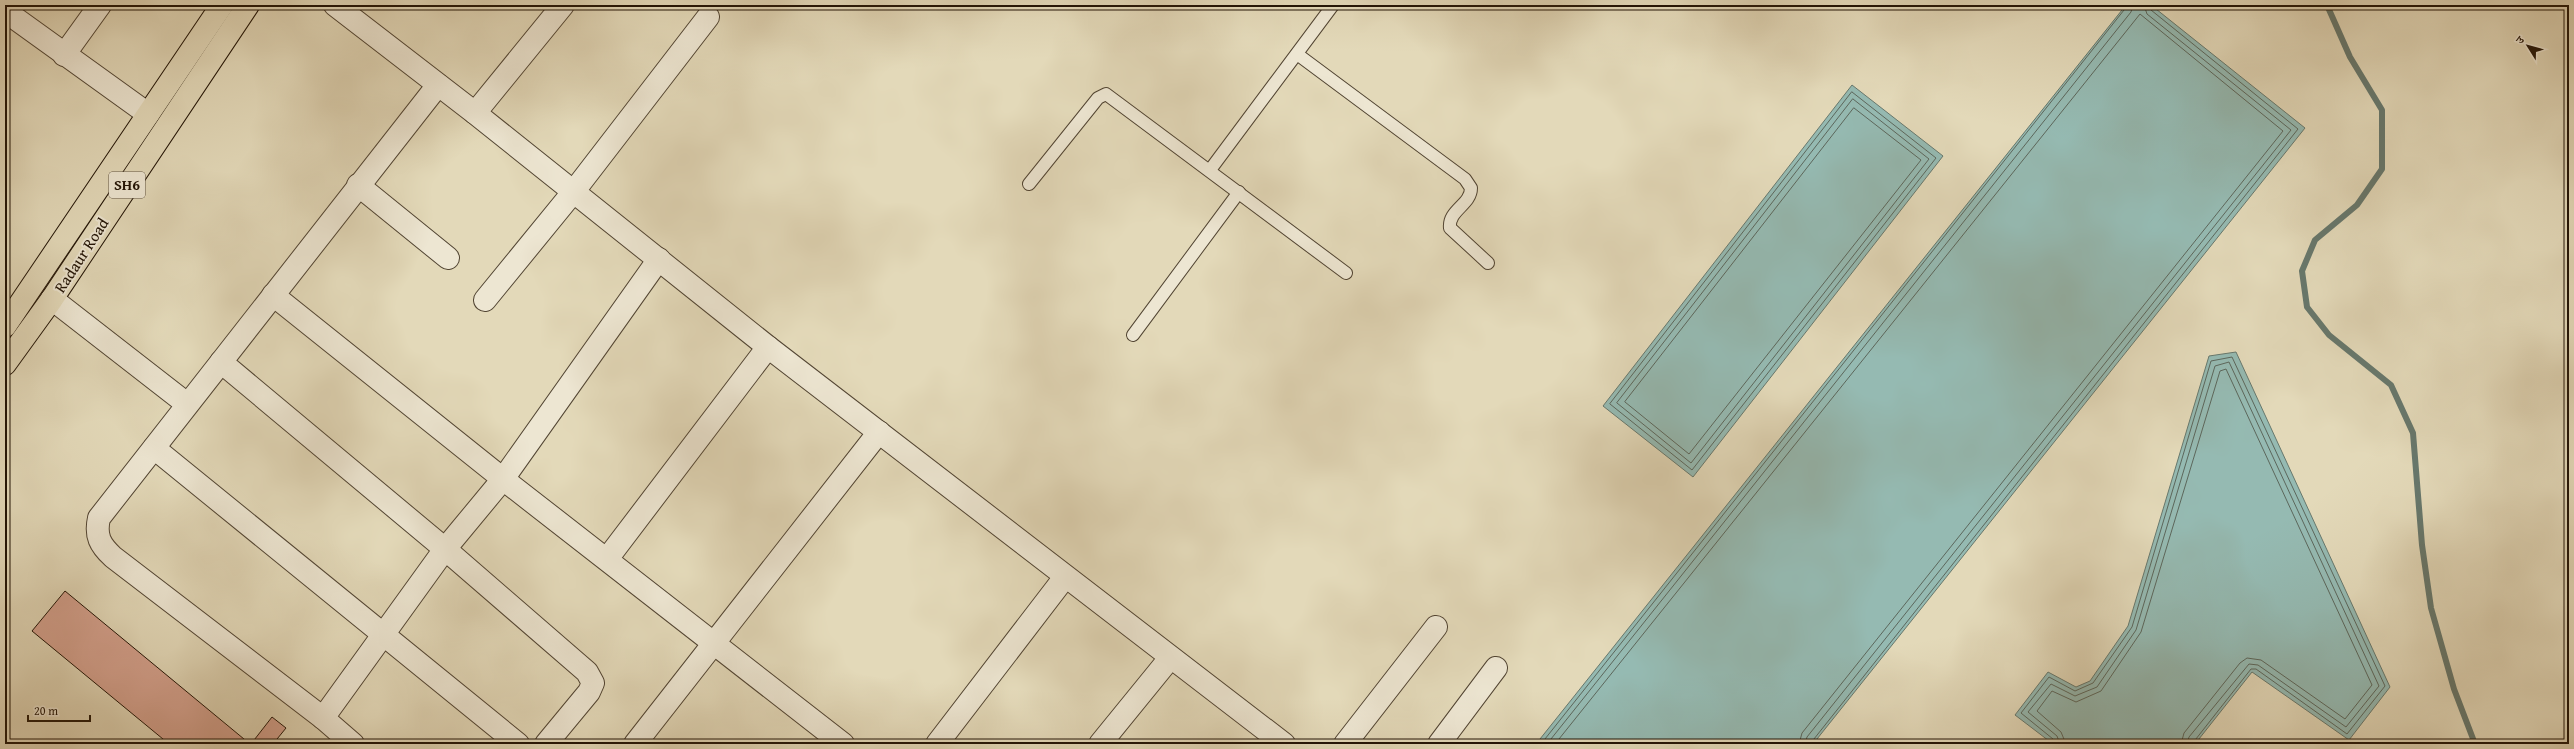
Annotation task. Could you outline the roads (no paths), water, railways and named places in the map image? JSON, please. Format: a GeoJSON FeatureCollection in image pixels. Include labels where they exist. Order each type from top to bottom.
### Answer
{"type":"FeatureCollection","features":[{"type":"Feature","properties":{"kind":"main road","name":"Radaur Road"},"geometry":{"type":"LineString","coordinates":[[5,326],[222,5]]}},
{"type":"Feature","properties":{"kind":"main road","name":"Radaur Road"},"geometry":{"type":"LineString","coordinates":[[5,364],[52,299],[248,5]]}},
{"type":"Feature","properties":{"kind":"street"},"geometry":{"type":"LineString","coordinates":[[64,55],[100,5]]}},
{"type":"Feature","properties":{"kind":"street"},"geometry":{"type":"LineString","coordinates":[[335,5],[574,191],[768,347],[1170,658],[1273,741]]}},
{"type":"Feature","properties":{"kind":"street"},"geometry":{"type":"LineString","coordinates":[[475,113],[563,5]]}},
{"type":"Feature","properties":{"kind":"street"},"geometry":{"type":"LineString","coordinates":[[5,11],[64,55],[148,114]]}},
{"type":"Feature","properties":{"kind":"street"},"geometry":{"type":"LineString","coordinates":[[485,300],[574,191],[708,17]]}},
{"type":"Feature","properties":{"kind":"street"},"geometry":{"type":"LineString","coordinates":[[353,744],[323,718],[113,557],[98,540],[96,529],[99,518],[438,85]]}},
{"type":"Feature","properties":{"kind":"street"},"geometry":{"type":"LineString","coordinates":[[358,186],[448,258]]}},
{"type":"Feature","properties":{"kind":"street"},"geometry":{"type":"LineString","coordinates":[[323,718],[446,549],[502,479],[659,259]]}},
{"type":"Feature","properties":{"kind":"street"},"geometry":{"type":"LineString","coordinates":[[273,295],[502,479],[607,559],[843,744]]}},
{"type":"Feature","properties":{"kind":"street"},"geometry":{"type":"LineString","coordinates":[[52,299],[188,404]]}},
{"type":"Feature","properties":{"kind":"street"},"geometry":{"type":"LineString","coordinates":[[607,559],[768,347]]}},
{"type":"Feature","properties":{"kind":"street"},"geometry":{"type":"LineString","coordinates":[[221,362],[446,549],[579,663],[592,679],[593,683],[589,692],[546,744]]}},
{"type":"Feature","properties":{"kind":"street"},"geometry":{"type":"LineString","coordinates":[[635,744],[879,432]]}},
{"type":"Feature","properties":{"kind":"street"},"geometry":{"type":"LineString","coordinates":[[154,448],[385,634],[518,744]]}},
{"type":"Feature","properties":{"kind":"street"},"geometry":{"type":"LineString","coordinates":[[937,744],[1065,577]]}},
{"type":"Feature","properties":{"kind":"street"},"geometry":{"type":"LineString","coordinates":[[1345,744],[1436,627]]}},
{"type":"Feature","properties":{"kind":"street"},"geometry":{"type":"LineString","coordinates":[[1100,744],[1170,658]]}},
{"type":"Feature","properties":{"kind":"street"},"geometry":{"type":"LineString","coordinates":[[1439,744],[1496,668]]}},
{"type":"Feature","properties":{"kind":"lane"},"geometry":{"type":"LineString","coordinates":[[1210,170],[1333,5]]}},
{"type":"Feature","properties":{"kind":"lane"},"geometry":{"type":"LineString","coordinates":[[1297,54],[1465,179],[1471,188],[1470,196],[1451,217],[1450,228],[1488,263]]}},
{"type":"Feature","properties":{"kind":"lane"},"geometry":{"type":"LineString","coordinates":[[1029,184],[1098,98],[1106,94],[1210,170],[1346,274]]}},
{"type":"Feature","properties":{"kind":"lane"},"geometry":{"type":"LineString","coordinates":[[1133,334],[1239,192]]}},
{"type":"Feature","properties":{"kind":"water"},"geometry":{"type":"Polygon","coordinates":[[[2126,5],[2151,5],[2305,128],[1813,744],[1536,744],[2126,5]]]}},
{"type":"Feature","properties":{"kind":"water"},"geometry":{"type":"Polygon","coordinates":[[[1852,85],[1943,156],[1693,477],[1603,406],[1852,85]]]}},
{"type":"Feature","properties":{"kind":"water"},"geometry":{"type":"Polygon","coordinates":[[[2236,352],[2390,687],[2349,740],[2252,672],[2195,744],[2053,744],[2015,715],[2048,672],[2076,687],[2090,681],[2128,626],[2209,356],[2236,352]]]}},
{"type":"Feature","properties":{"kind":"waterway"},"geometry":{"type":"LineString","coordinates":[[2327,5],[2350,57],[2382,110],[2382,169],[2357,205],[2315,240],[2302,271],[2307,307],[2329,335],[2391,385],[2413,433],[2422,545],[2431,608],[2454,689],[2475,744]]}}]}
